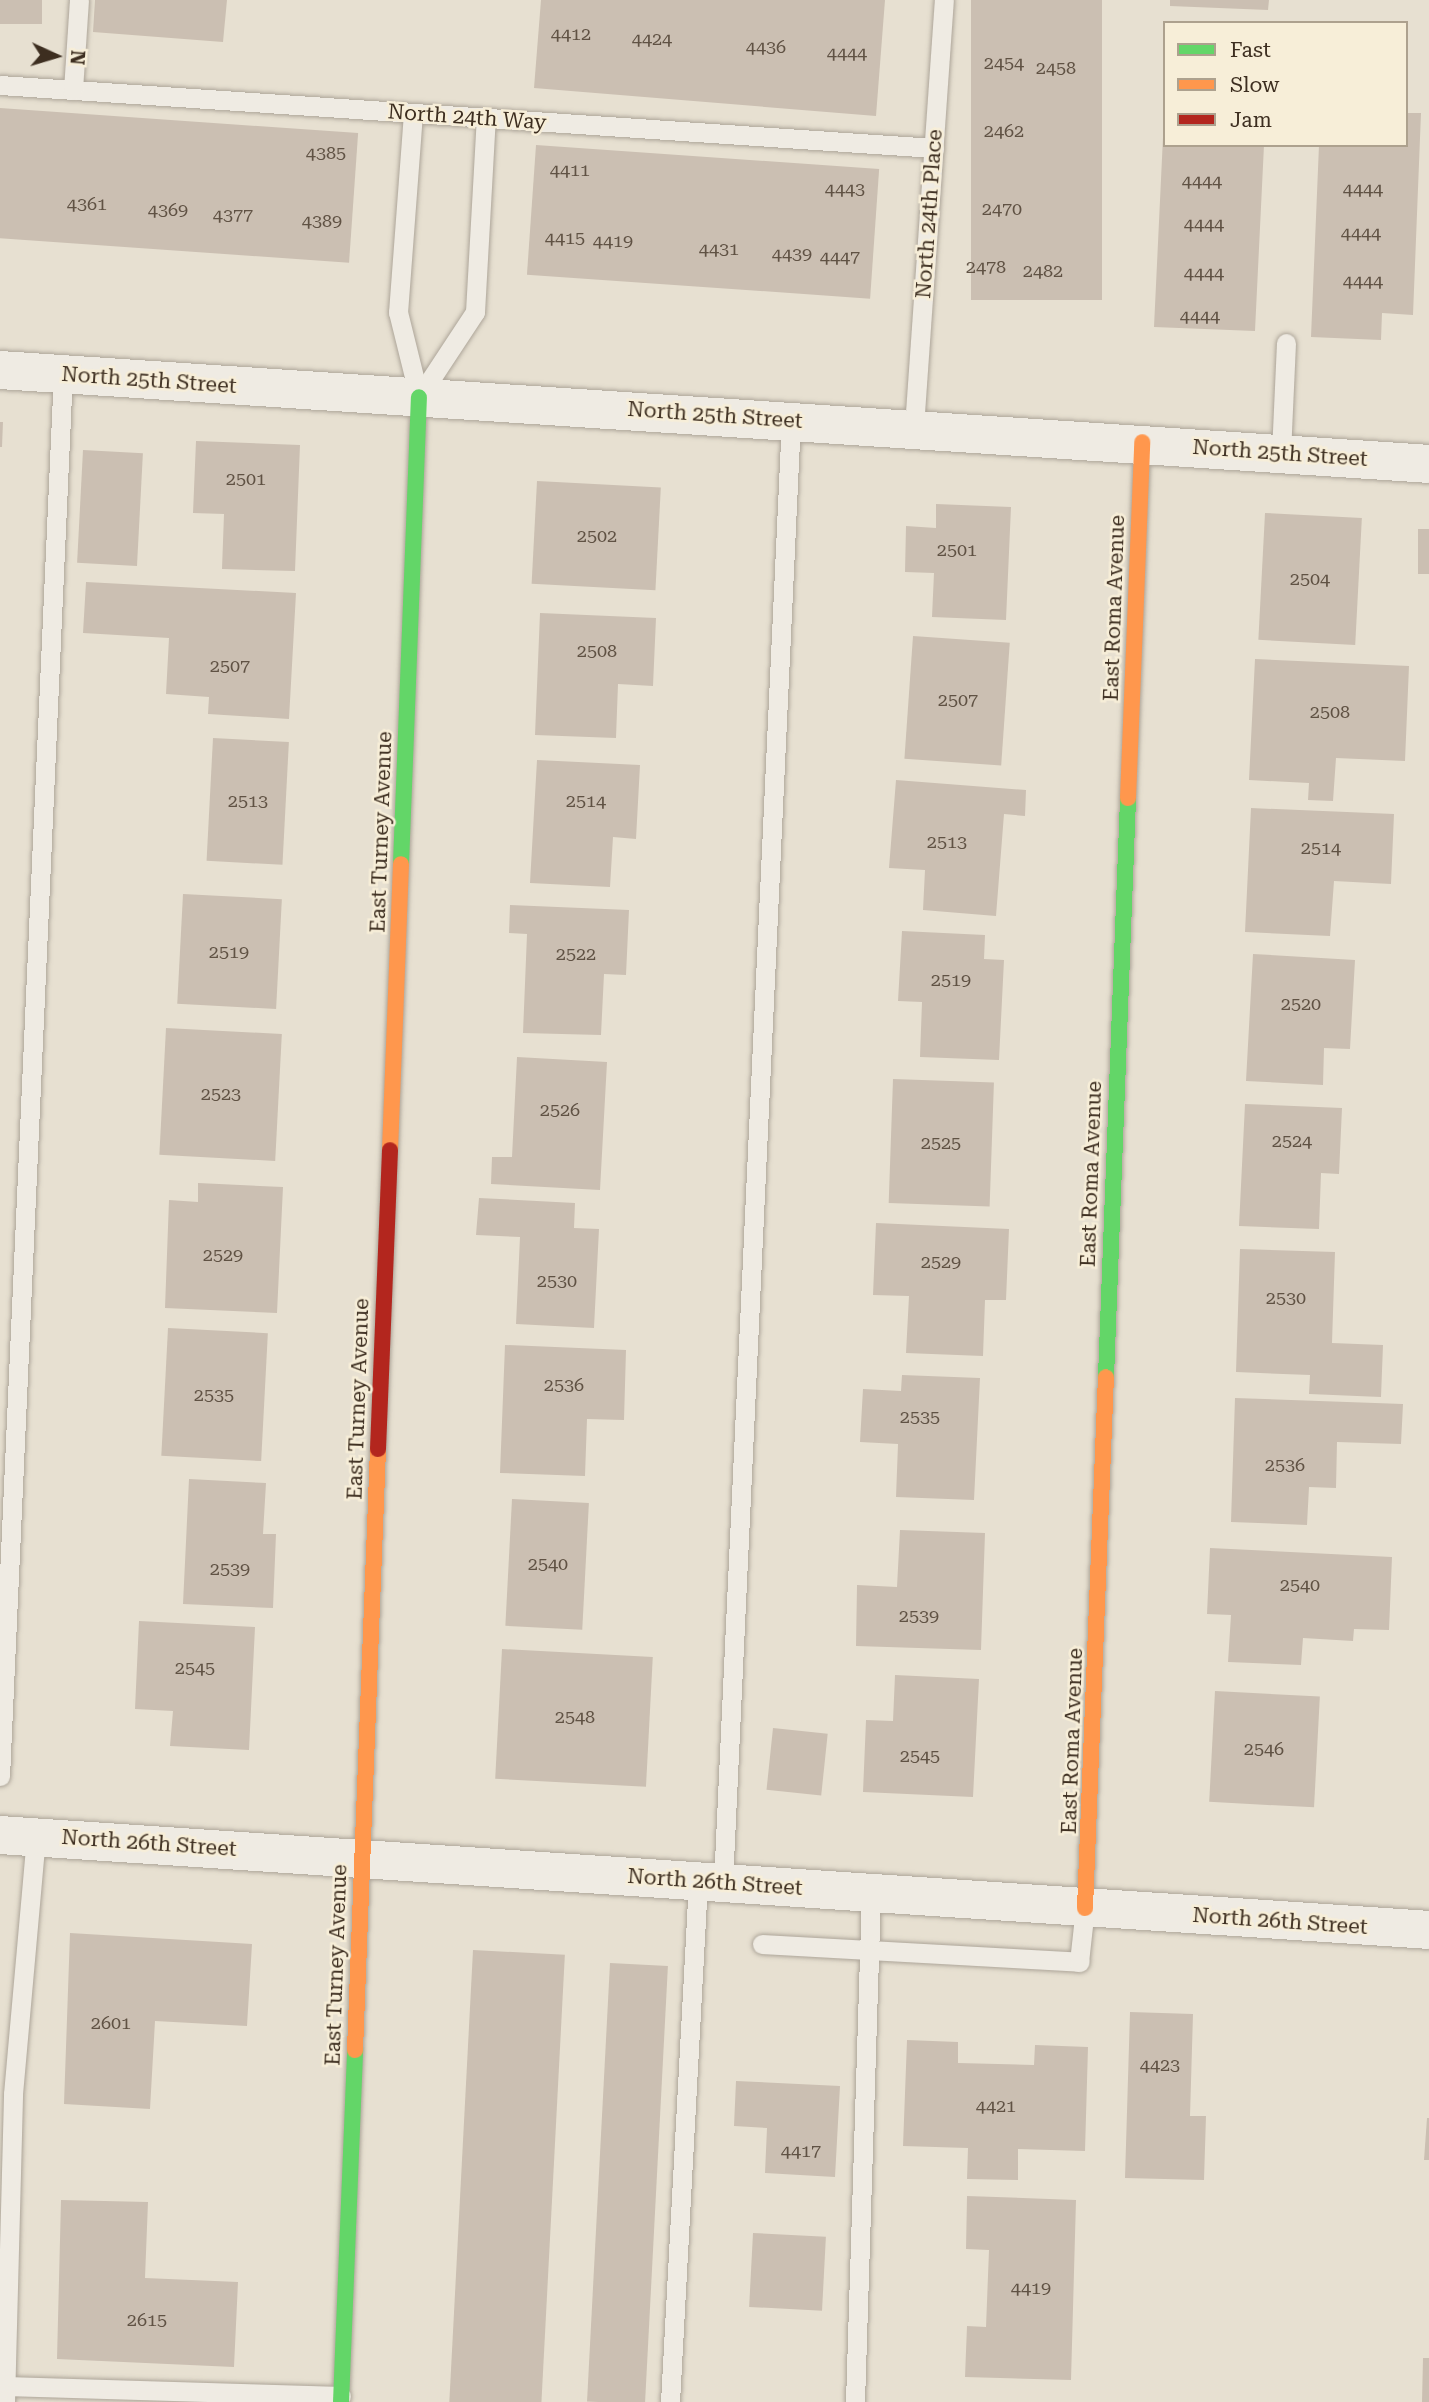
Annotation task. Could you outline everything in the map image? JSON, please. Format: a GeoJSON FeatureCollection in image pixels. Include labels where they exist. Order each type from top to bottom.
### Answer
{"type":"FeatureCollection","features":[{"type":"Feature","properties":{"kind":"street","name":"North 25th Street"},"geometry":{"type":"LineString","coordinates":[[0,370],[914,427],[1429,464]]}},
{"type":"Feature","properties":{"kind":"street","name":"East Turney Avenue"},"geometry":{"type":"LineString","coordinates":[[341,2399],[360,1856],[419,397]]}},
{"type":"Feature","properties":{"kind":"street","name":"East Roma Avenue"},"geometry":{"type":"LineString","coordinates":[[1085,1908],[1142,442]]}},
{"type":"Feature","properties":{"kind":"street","name":"North 26th Street"},"geometry":{"type":"LineString","coordinates":[[18,1835],[1429,1930]]}},
{"type":"Feature","properties":{"kind":"lane"},"geometry":{"type":"LineString","coordinates":[[73,90],[79,0]]}},
{"type":"Feature","properties":{"kind":"lane","name":"North 24th Place"},"geometry":{"type":"LineString","coordinates":[[914,427],[943,0]]}},
{"type":"Feature","properties":{"kind":"lane","name":"North 24th Way"},"geometry":{"type":"LineString","coordinates":[[0,85],[934,148]]}},
{"type":"Feature","properties":{"kind":"lane"},"geometry":{"type":"LineString","coordinates":[[413,113],[398,312],[419,397]]}},
{"type":"Feature","properties":{"kind":"lane"},"geometry":{"type":"LineString","coordinates":[[419,397],[475,312],[486,118]]}},
{"type":"Feature","properties":{"kind":"lane"},"geometry":{"type":"LineString","coordinates":[[1281,453],[1286,343]]}},
{"type":"Feature","properties":{"kind":"lane"},"geometry":{"type":"LineString","coordinates":[[0,1776],[63,375]]}},
{"type":"Feature","properties":{"kind":"lane"},"geometry":{"type":"LineString","coordinates":[[670,2402],[710,1882],[791,419]]}},
{"type":"Feature","properties":{"kind":"lane"},"geometry":{"type":"LineString","coordinates":[[18,1835],[6,2394],[341,2399]]}},
{"type":"Feature","properties":{"kind":"lane"},"geometry":{"type":"LineString","coordinates":[[855,2402],[871,1893]]}},
{"type":"Feature","properties":{"kind":"lane"},"geometry":{"type":"LineString","coordinates":[[762,1944],[1079,1962],[1085,1908]]}},
{"type":"Feature","properties":{"kind":"building"},"geometry":{"type":"Polygon","coordinates":[[[0,0],[42,0],[42,24],[0,24],[0,0]]]}},
{"type":"Feature","properties":{"kind":"building"},"geometry":{"type":"Polygon","coordinates":[[[95,0],[227,0],[223,42],[93,32],[95,0]]]}},
{"type":"Feature","properties":{"kind":"building"},"geometry":{"type":"Polygon","coordinates":[[[541,0],[885,0],[876,116],[534,88],[541,0]]]}},
{"type":"Feature","properties":{"kind":"building"},"geometry":{"type":"Polygon","coordinates":[[[971,0],[1102,0],[1102,300],[971,300],[971,0]]]}},
{"type":"Feature","properties":{"kind":"building"},"geometry":{"type":"Polygon","coordinates":[[[1170,0],[1269,0],[1268,10],[1170,6],[1170,0]]]}},
{"type":"Feature","properties":{"kind":"building"},"geometry":{"type":"Polygon","coordinates":[[[0,108],[358,133],[349,263],[0,238],[0,108]]]}},
{"type":"Feature","properties":{"kind":"building"},"geometry":{"type":"Polygon","coordinates":[[[1408,113],[1421,113],[1413,315],[1382,313],[1381,340],[1311,337],[1319,147],[1408,147],[1408,113]]]}},
{"type":"Feature","properties":{"kind":"building"},"geometry":{"type":"Polygon","coordinates":[[[1163,137],[1163,147],[1264,147],[1255,331],[1154,327],[1163,137]]]}},
{"type":"Feature","properties":{"kind":"building"},"geometry":{"type":"Polygon","coordinates":[[[536,145],[879,169],[870,299],[527,275],[536,145]]]}},
{"type":"Feature","properties":{"kind":"building"},"geometry":{"type":"Polygon","coordinates":[[[0,422],[3,422],[2,447],[0,447],[0,422]]]}},
{"type":"Feature","properties":{"kind":"building"},"geometry":{"type":"Polygon","coordinates":[[[196,441],[300,445],[295,571],[222,569],[224,514],[193,513],[196,441]]]}},
{"type":"Feature","properties":{"kind":"building"},"geometry":{"type":"Polygon","coordinates":[[[83,450],[143,453],[137,566],[77,563],[83,450]]]}},
{"type":"Feature","properties":{"kind":"building"},"geometry":{"type":"Polygon","coordinates":[[[537,481],[661,487],[655,590],[532,584],[537,481]]]}},
{"type":"Feature","properties":{"kind":"building"},"geometry":{"type":"Polygon","coordinates":[[[936,504],[1011,507],[1006,620],[932,617],[934,573],[905,572],[906,526],[936,528],[936,504]]]}},
{"type":"Feature","properties":{"kind":"building"},"geometry":{"type":"Polygon","coordinates":[[[1265,513],[1362,518],[1355,645],[1258,640],[1265,513]]]}},
{"type":"Feature","properties":{"kind":"building"},"geometry":{"type":"Polygon","coordinates":[[[1418,529],[1429,529],[1429,574],[1418,574],[1418,529]]]}},
{"type":"Feature","properties":{"kind":"building"},"geometry":{"type":"Polygon","coordinates":[[[86,582],[296,593],[289,719],[208,714],[209,697],[166,694],[169,638],[83,633],[86,582]]]}},
{"type":"Feature","properties":{"kind":"building"},"geometry":{"type":"Polygon","coordinates":[[[540,613],[656,618],[653,686],[618,684],[616,738],[535,735],[540,613]]]}},
{"type":"Feature","properties":{"kind":"building"},"geometry":{"type":"Polygon","coordinates":[[[913,636],[1010,643],[1001,765],[904,759],[913,636]]]}},
{"type":"Feature","properties":{"kind":"building"},"geometry":{"type":"Polygon","coordinates":[[[1255,659],[1409,666],[1405,761],[1336,758],[1333,801],[1308,800],[1309,783],[1249,780],[1255,659]]]}},
{"type":"Feature","properties":{"kind":"building"},"geometry":{"type":"Polygon","coordinates":[[[213,738],[289,742],[282,865],[207,861],[213,738]]]}},
{"type":"Feature","properties":{"kind":"building"},"geometry":{"type":"Polygon","coordinates":[[[537,760],[640,765],[636,839],[613,837],[610,887],[530,883],[537,760]]]}},
{"type":"Feature","properties":{"kind":"building"},"geometry":{"type":"Polygon","coordinates":[[[896,780],[1026,790],[1025,816],[1004,814],[996,916],[923,910],[925,870],[889,868],[896,780]]]}},
{"type":"Feature","properties":{"kind":"building"},"geometry":{"type":"Polygon","coordinates":[[[1251,808],[1394,814],[1391,884],[1334,881],[1330,936],[1245,932],[1251,808]]]}},
{"type":"Feature","properties":{"kind":"building"},"geometry":{"type":"Polygon","coordinates":[[[183,894],[282,899],[276,1009],[177,1004],[183,894]]]}},
{"type":"Feature","properties":{"kind":"building"},"geometry":{"type":"Polygon","coordinates":[[[510,905],[629,910],[626,975],[604,974],[601,1035],[523,1033],[527,934],[509,933],[510,905]]]}},
{"type":"Feature","properties":{"kind":"building"},"geometry":{"type":"Polygon","coordinates":[[[902,931],[985,935],[984,959],[1004,960],[999,1060],[920,1057],[922,1002],[898,1001],[902,931]]]}},
{"type":"Feature","properties":{"kind":"building"},"geometry":{"type":"Polygon","coordinates":[[[1253,954],[1355,960],[1350,1049],[1324,1048],[1323,1085],[1246,1081],[1253,954]]]}},
{"type":"Feature","properties":{"kind":"building"},"geometry":{"type":"Polygon","coordinates":[[[166,1028],[282,1034],[275,1161],[159,1155],[166,1028]]]}},
{"type":"Feature","properties":{"kind":"building"},"geometry":{"type":"Polygon","coordinates":[[[517,1057],[607,1062],[600,1190],[491,1184],[492,1157],[512,1157],[517,1057]]]}},
{"type":"Feature","properties":{"kind":"building"},"geometry":{"type":"Polygon","coordinates":[[[893,1079],[994,1083],[990,1206],[889,1203],[893,1079]]]}},
{"type":"Feature","properties":{"kind":"building"},"geometry":{"type":"Polygon","coordinates":[[[1245,1104],[1342,1108],[1339,1174],[1321,1173],[1319,1229],[1239,1226],[1245,1104]]]}},
{"type":"Feature","properties":{"kind":"building"},"geometry":{"type":"Polygon","coordinates":[[[198,1183],[283,1187],[277,1313],[165,1308],[169,1200],[198,1202],[198,1183]]]}},
{"type":"Feature","properties":{"kind":"building"},"geometry":{"type":"Polygon","coordinates":[[[479,1198],[575,1203],[574,1228],[599,1229],[594,1328],[516,1324],[520,1237],[476,1235],[479,1198]]]}},
{"type":"Feature","properties":{"kind":"building"},"geometry":{"type":"Polygon","coordinates":[[[876,1223],[1009,1229],[1006,1300],[985,1300],[983,1356],[906,1353],[909,1296],[873,1295],[876,1223]]]}},
{"type":"Feature","properties":{"kind":"building"},"geometry":{"type":"Polygon","coordinates":[[[1240,1249],[1335,1252],[1332,1343],[1383,1345],[1381,1397],[1309,1394],[1310,1375],[1236,1372],[1240,1249]]]}},
{"type":"Feature","properties":{"kind":"building"},"geometry":{"type":"Polygon","coordinates":[[[168,1328],[268,1333],[261,1461],[161,1456],[168,1328]]]}},
{"type":"Feature","properties":{"kind":"building"},"geometry":{"type":"Polygon","coordinates":[[[505,1345],[626,1350],[624,1420],[587,1419],[585,1476],[500,1473],[505,1345]]]}},
{"type":"Feature","properties":{"kind":"building"},"geometry":{"type":"Polygon","coordinates":[[[902,1375],[980,1378],[974,1500],[896,1497],[898,1444],[860,1442],[863,1389],[901,1391],[902,1375]]]}},
{"type":"Feature","properties":{"kind":"building"},"geometry":{"type":"Polygon","coordinates":[[[1235,1398],[1403,1404],[1401,1444],[1337,1442],[1336,1488],[1309,1487],[1307,1525],[1231,1522],[1235,1398]]]}},
{"type":"Feature","properties":{"kind":"building"},"geometry":{"type":"Polygon","coordinates":[[[189,1479],[266,1483],[263,1534],[276,1534],[273,1608],[183,1604],[189,1479]]]}},
{"type":"Feature","properties":{"kind":"building"},"geometry":{"type":"Polygon","coordinates":[[[512,1499],[589,1503],[582,1630],[505,1626],[512,1499]]]}},
{"type":"Feature","properties":{"kind":"building"},"geometry":{"type":"Polygon","coordinates":[[[900,1530],[985,1533],[981,1650],[856,1646],[857,1585],[897,1587],[900,1530]]]}},
{"type":"Feature","properties":{"kind":"building"},"geometry":{"type":"Polygon","coordinates":[[[1210,1548],[1392,1557],[1389,1630],[1354,1629],[1353,1641],[1303,1638],[1301,1665],[1228,1662],[1231,1615],[1207,1614],[1210,1548]]]}},
{"type":"Feature","properties":{"kind":"building"},"geometry":{"type":"Polygon","coordinates":[[[139,1621],[255,1627],[249,1750],[170,1746],[173,1711],[135,1709],[139,1621]]]}},
{"type":"Feature","properties":{"kind":"building"},"geometry":{"type":"Polygon","coordinates":[[[502,1649],[653,1657],[646,1787],[495,1779],[502,1649]]]}},
{"type":"Feature","properties":{"kind":"building"},"geometry":{"type":"Polygon","coordinates":[[[895,1675],[979,1679],[973,1797],[863,1792],[866,1720],[893,1721],[895,1675]]]}},
{"type":"Feature","properties":{"kind":"building"},"geometry":{"type":"Polygon","coordinates":[[[1215,1691],[1320,1696],[1314,1807],[1209,1802],[1215,1691]]]}},
{"type":"Feature","properties":{"kind":"building"},"geometry":{"type":"Polygon","coordinates":[[[773,1728],[828,1734],[821,1795],[767,1790],[773,1728]]]}},
{"type":"Feature","properties":{"kind":"building"},"geometry":{"type":"Polygon","coordinates":[[[70,1933],[252,1944],[247,2026],[155,2021],[150,2109],[64,2104],[70,1933]]]}},
{"type":"Feature","properties":{"kind":"building"},"geometry":{"type":"Polygon","coordinates":[[[473,1950],[565,1955],[541,2402],[449,2402],[473,1950]]]}},
{"type":"Feature","properties":{"kind":"building"},"geometry":{"type":"Polygon","coordinates":[[[610,1963],[668,1966],[645,2402],[587,2401],[610,1963]]]}},
{"type":"Feature","properties":{"kind":"building"},"geometry":{"type":"Polygon","coordinates":[[[1130,2012],[1193,2014],[1190,2116],[1206,2116],[1204,2180],[1125,2178],[1130,2012]]]}},
{"type":"Feature","properties":{"kind":"building"},"geometry":{"type":"Polygon","coordinates":[[[907,2040],[958,2042],[958,2063],[1034,2065],[1035,2045],[1088,2047],[1085,2151],[1018,2149],[1018,2180],[967,2179],[968,2148],[903,2146],[907,2040]]]}},
{"type":"Feature","properties":{"kind":"building"},"geometry":{"type":"Polygon","coordinates":[[[736,2081],[840,2086],[835,2177],[765,2173],[767,2128],[734,2126],[736,2081]]]}},
{"type":"Feature","properties":{"kind":"building"},"geometry":{"type":"Polygon","coordinates":[[[1427,2118],[1429,2160],[1424,2160],[1427,2118]]]}},
{"type":"Feature","properties":{"kind":"building"},"geometry":{"type":"Polygon","coordinates":[[[967,2196],[1076,2200],[1071,2380],[965,2377],[967,2326],[986,2327],[989,2250],[966,2249],[967,2196]]]}},
{"type":"Feature","properties":{"kind":"building"},"geometry":{"type":"Polygon","coordinates":[[[61,2200],[148,2202],[145,2278],[238,2282],[234,2367],[57,2359],[61,2200]]]}},
{"type":"Feature","properties":{"kind":"building"},"geometry":{"type":"Polygon","coordinates":[[[753,2233],[826,2237],[822,2311],[749,2307],[753,2233]]]}},
{"type":"Feature","properties":{"kind":"building"},"geometry":{"type":"Polygon","coordinates":[[[1423,2358],[1429,2358],[1429,2402],[1422,2402],[1423,2358]]]}},
{"type":"Feature","properties":{"kind":"traffic: fast"},"geometry":{"type":"LineString","coordinates":[[401,864],[419,397]]}},
{"type":"Feature","properties":{"kind":"traffic: fast"},"geometry":{"type":"LineString","coordinates":[[1106,1377],[1128,798]]}},
{"type":"Feature","properties":{"kind":"traffic: fast"},"geometry":{"type":"LineString","coordinates":[[341,2402],[355,2050]]}},
{"type":"Feature","properties":{"kind":"traffic: slow"},"geometry":{"type":"LineString","coordinates":[[1128,798],[1142,442]]}},
{"type":"Feature","properties":{"kind":"traffic: slow"},"geometry":{"type":"LineString","coordinates":[[390,1150],[401,864]]}},
{"type":"Feature","properties":{"kind":"traffic: slow"},"geometry":{"type":"LineString","coordinates":[[1085,1908],[1106,1377]]}},
{"type":"Feature","properties":{"kind":"traffic: slow"},"geometry":{"type":"LineString","coordinates":[[355,2050],[378,1449]]}},
{"type":"Feature","properties":{"kind":"traffic: jam"},"geometry":{"type":"LineString","coordinates":[[378,1449],[390,1150]]}}]}
